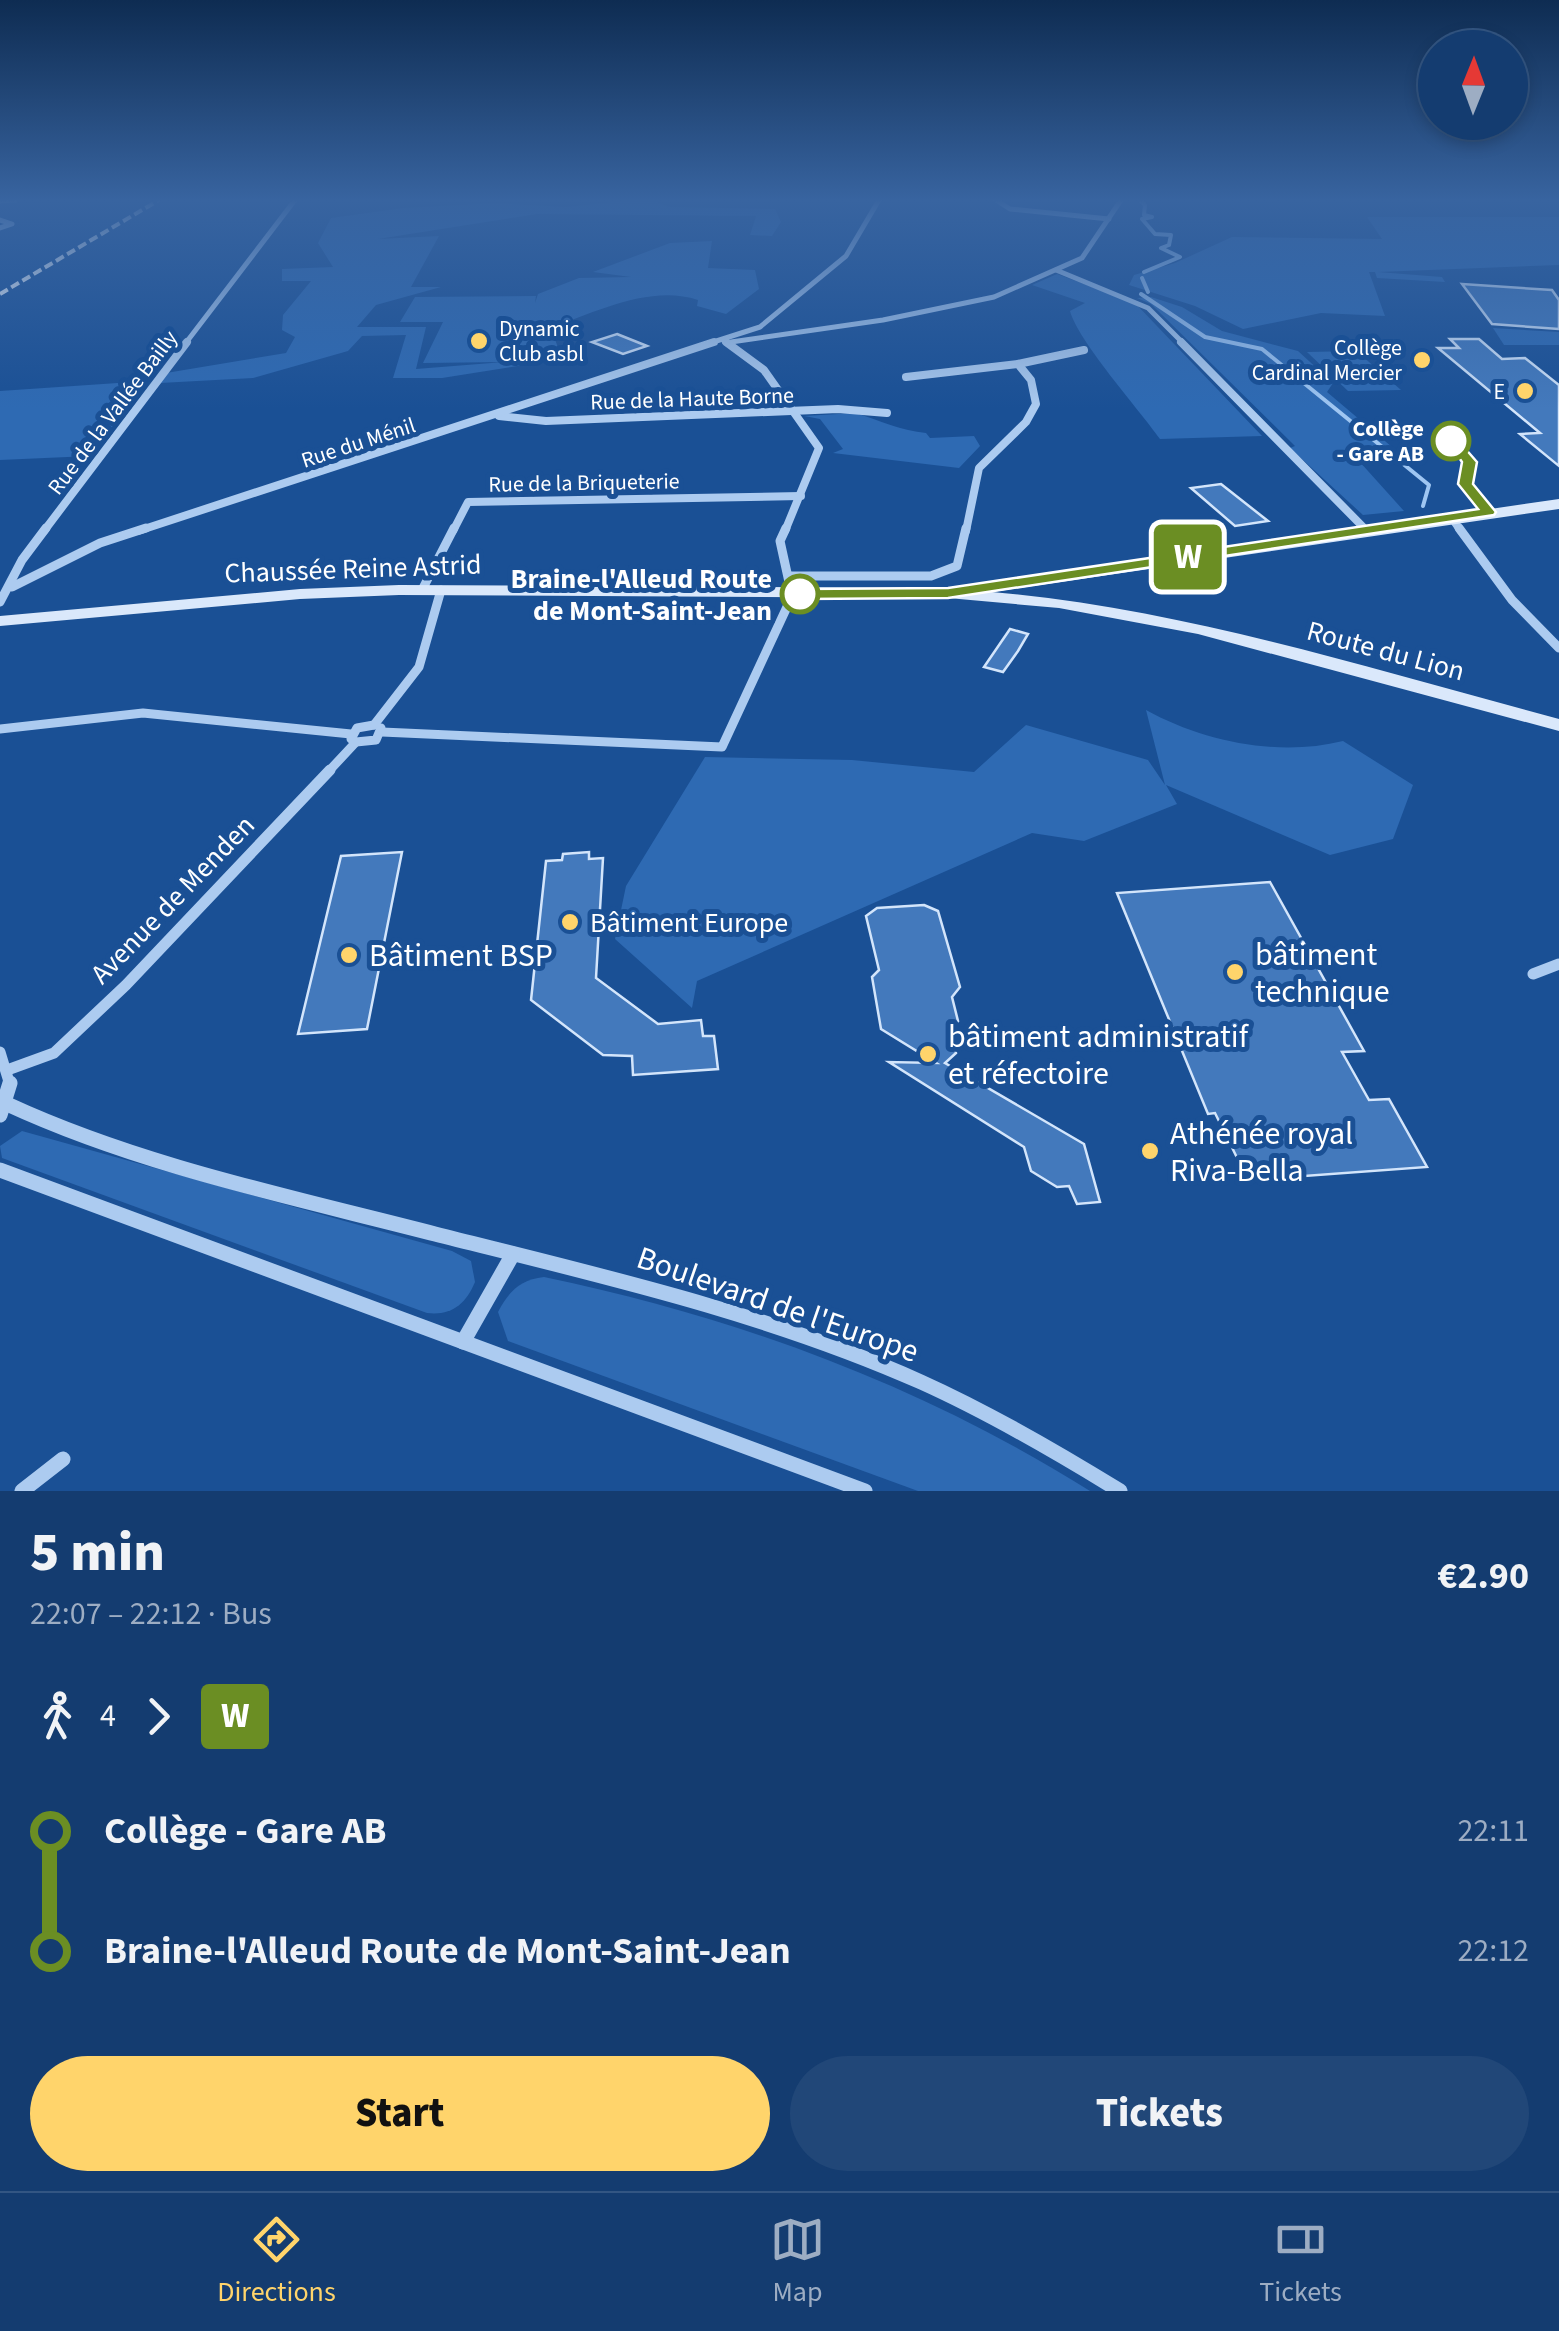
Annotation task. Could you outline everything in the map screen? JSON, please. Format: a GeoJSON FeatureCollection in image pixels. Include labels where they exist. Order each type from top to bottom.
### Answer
{"type":"FeatureCollection","features":[{"type":"Feature","properties":{"kind":"main road"},"geometry":{"type":"LineString","coordinates":[[948,593],[1559,504]]}},
{"type":"Feature","properties":{"kind":"main road","name":"Route du Lion"},"geometry":{"type":"LineString","coordinates":[[1078,574],[1086,590],[1199,629],[1559,726]]}},
{"type":"Feature","properties":{"kind":"main road"},"geometry":{"type":"LineString","coordinates":[[1040,580],[1059,603]]}},
{"type":"Feature","properties":{"kind":"main road","name":"Chaussée Reine Astrid"},"geometry":{"type":"LineString","coordinates":[[0,621],[300,594],[422,590],[790,588],[948,593]]}},
{"type":"Feature","properties":{"kind":"main road","name":"Route du Lion"},"geometry":{"type":"LineString","coordinates":[[948,593],[1059,603],[1199,629]]}},
{"type":"Feature","properties":{"kind":"street","name":"Rue de la Vallée Bailly"},"geometry":{"type":"LineString","coordinates":[[0,602],[12,586],[22,560],[242,270]]}},
{"type":"Feature","properties":{"kind":"street"},"geometry":{"type":"LineString","coordinates":[[724,342],[767,324],[832,270]]}},
{"type":"Feature","properties":{"kind":"street","name":"Rue du Ménil"},"geometry":{"type":"LineString","coordinates":[[12,586],[100,542],[724,342],[922,313],[994,297],[1056,270]]}},
{"type":"Feature","properties":{"kind":"street"},"geometry":{"type":"LineString","coordinates":[[1056,270],[1148,308],[1366,530]]}},
{"type":"Feature","properties":{"kind":"street"},"geometry":{"type":"LineString","coordinates":[[353,738],[357,728],[378,728],[722,746],[790,588],[780,541],[820,452],[764,370],[724,342]]}},
{"type":"Feature","properties":{"kind":"street"},"geometry":{"type":"LineString","coordinates":[[906,378],[1018,364],[1084,350]]}},
{"type":"Feature","properties":{"kind":"street"},"geometry":{"type":"LineString","coordinates":[[790,588],[931,576],[958,566],[964,550],[965,510],[980,466],[1028,420],[1036,404],[1030,380],[1018,364]]}},
{"type":"Feature","properties":{"kind":"street","name":"Rue de la Haute Borne"},"geometry":{"type":"LineString","coordinates":[[498,416],[546,420],[858,409],[887,413]]}},
{"type":"Feature","properties":{"kind":"street","name":"Rue de la Briqueterie"},"geometry":{"type":"LineString","coordinates":[[422,590],[468,502],[801,496]]}},
{"type":"Feature","properties":{"kind":"street"},"geometry":{"type":"LineString","coordinates":[[1450,518],[1512,600],[1559,648]]}},
{"type":"Feature","properties":{"kind":"street"},"geometry":{"type":"LineString","coordinates":[[0,730],[143,714],[370,742],[419,666],[441,590]]}},
{"type":"Feature","properties":{"kind":"street","name":"Avenue de Menden"},"geometry":{"type":"LineString","coordinates":[[10,1069],[54,1053],[126,985],[353,738]]}},
{"type":"Feature","properties":{"kind":"street"},"geometry":{"type":"LineString","coordinates":[[1533,974],[1559,964]]}},
{"type":"Feature","properties":{"kind":"street"},"geometry":{"type":"LineString","coordinates":[[0,1052],[10,1069],[4,1109]]}},
{"type":"Feature","properties":{"kind":"street","name":"Boulevard de l'Europe"},"geometry":{"type":"LineString","coordinates":[[4,1109],[356,1215],[709,1305],[899,1372],[1037,1441],[1120,1491]]}},
{"type":"Feature","properties":{"kind":"street"},"geometry":{"type":"LineString","coordinates":[[0,1170],[866,1491]]}},
{"type":"Feature","properties":{"kind":"street"},"geometry":{"type":"LineString","coordinates":[[464,1342],[513,1254]]}},
{"type":"Feature","properties":{"kind":"street"},"geometry":{"type":"LineString","coordinates":[[22,1491],[62,1459]]}},
{"type":"Feature","properties":{"kind":"shaded area"},"geometry":{"type":"Polygon","coordinates":[[[282,270],[421,270],[411,287],[441,287],[376,305],[357,327],[426,327],[416,369],[504,362],[423,363],[443,322],[400,322],[415,297],[536,296],[535,303],[538,294],[579,278],[631,277],[593,272],[599,270],[755,270],[759,289],[726,314],[697,306],[698,300],[680,296],[623,302],[551,328],[562,359],[442,378],[393,378],[406,335],[362,336],[348,351],[253,378],[160,383],[166,373],[286,353],[295,337],[282,330],[283,315],[311,281],[282,281],[282,270]]]}},
{"type":"Feature","properties":{"kind":"shaded area"},"geometry":{"type":"Polygon","coordinates":[[[1153,270],[1441,270],[1378,272],[1442,277],[1445,282],[1377,278],[1375,272],[1369,272],[1385,316],[1321,313],[1243,329],[1195,306],[1129,285],[1134,275],[1153,270]]]}},
{"type":"Feature","properties":{"kind":"shaded area"},"geometry":{"type":"Polygon","coordinates":[[[1057,274],[1135,303],[1262,436],[1160,439],[1075,324],[1070,311],[1085,303],[1032,285],[1057,274]]]}},
{"type":"Feature","properties":{"kind":"shaded area"},"geometry":{"type":"Polygon","coordinates":[[[1151,297],[1182,307],[1222,331],[1298,351],[1333,383],[1327,392],[1405,458],[1359,461],[1404,511],[1363,515],[1290,448],[1295,446],[1151,304],[1137,298],[1151,297]]]}},
{"type":"Feature","properties":{"kind":"shaded area"},"geometry":{"type":"Polygon","coordinates":[[[1493,328],[1559,332],[1559,345],[1504,345],[1493,328]]]}},
{"type":"Feature","properties":{"kind":"shaded area"},"geometry":{"type":"Polygon","coordinates":[[[1356,351],[1401,390],[1348,391],[1307,352],[1356,351]]]}},
{"type":"Feature","properties":{"kind":"shaded area"},"geometry":{"type":"Polygon","coordinates":[[[147,381],[90,456],[0,460],[0,391],[147,381]]]}},
{"type":"Feature","properties":{"kind":"shaded area"},"geometry":{"type":"Polygon","coordinates":[[[855,413],[926,433],[930,438],[974,436],[980,446],[959,468],[833,453],[843,449],[820,419],[804,416],[855,413]]]}},
{"type":"Feature","properties":{"kind":"shaded area"},"geometry":{"type":"Polygon","coordinates":[[[1146,710],[1192,731],[1242,744],[1293,747],[1343,741],[1413,785],[1393,839],[1330,855],[1166,785],[1177,804],[1084,841],[1032,833],[697,981],[692,1008],[615,939],[626,886],[705,757],[852,760],[974,772],[1026,725],[1148,760],[1165,785],[1146,710]]]}},
{"type":"Feature","properties":{"kind":"shaded area"},"geometry":{"type":"Polygon","coordinates":[[[22,1131],[452,1251],[471,1261],[475,1282],[457,1307],[443,1313],[427,1313],[2,1158],[0,1146],[22,1131]]]}},
{"type":"Feature","properties":{"kind":"shaded area"},"geometry":{"type":"Polygon","coordinates":[[[544,1277],[687,1313],[827,1360],[961,1419],[1090,1491],[918,1491],[508,1341],[498,1312],[511,1292],[544,1277]]]}},
{"type":"Feature","properties":{"kind":"building"},"geometry":{"type":"Polygon","coordinates":[[[1462,284],[1552,290],[1559,300],[1559,329],[1492,324],[1462,284]]]}},
{"type":"Feature","properties":{"kind":"building"},"geometry":{"type":"Polygon","coordinates":[[[617,334],[647,346],[623,354],[592,342],[617,334]]]}},
{"type":"Feature","properties":{"kind":"building"},"geometry":{"type":"Polygon","coordinates":[[[1450,339],[1479,339],[1502,359],[1525,358],[1559,385],[1559,466],[1520,434],[1540,433],[1438,348],[1459,348],[1450,339]]]}},
{"type":"Feature","properties":{"kind":"building"},"geometry":{"type":"Polygon","coordinates":[[[1221,484],[1268,521],[1235,526],[1191,488],[1221,484]]]}},
{"type":"Feature","properties":{"kind":"building"},"geometry":{"type":"Polygon","coordinates":[[[1010,629],[1028,634],[1018,651],[1003,672],[984,667],[1010,629]]]}},
{"type":"Feature","properties":{"kind":"building","name":"Bâtiment BSP"},"geometry":{"type":"Polygon","coordinates":[[[402,852],[367,1029],[298,1034],[341,856],[402,852]]]}},
{"type":"Feature","properties":{"kind":"building","name":"Bâtiment Europe"},"geometry":{"type":"Polygon","coordinates":[[[589,852],[589,859],[603,858],[596,978],[658,1024],[701,1020],[703,1036],[714,1036],[718,1069],[633,1075],[632,1056],[603,1055],[531,1000],[546,861],[562,860],[563,854],[589,852]]]}},
{"type":"Feature","properties":{"kind":"building","name":"bâtiment technique"},"geometry":{"type":"Polygon","coordinates":[[[1270,882],[1364,1051],[1342,1052],[1369,1100],[1389,1099],[1427,1167],[1248,1180],[1215,1113],[1208,1114],[1117,893],[1270,882]]]}},
{"type":"Feature","properties":{"kind":"building","name":"bâtiment administratif et réfectoire"},"geometry":{"type":"Polygon","coordinates":[[[924,905],[938,911],[960,987],[952,997],[958,1021],[950,1029],[956,1053],[945,1063],[1084,1144],[1100,1202],[1077,1204],[1069,1186],[1057,1187],[1031,1171],[1024,1147],[889,1062],[936,1063],[881,1029],[872,977],[879,970],[866,916],[877,908],[924,905]]]}},
{"type":"Feature","properties":{"kind":"waterway"},"geometry":{"type":"LineString","coordinates":[[1144,272],[1150,270]]}},
{"type":"Feature","properties":{"kind":"waterway"},"geometry":{"type":"LineString","coordinates":[[1142,278],[1148,292]]}},
{"type":"Feature","properties":{"kind":"waterway"},"geometry":{"type":"LineString","coordinates":[[1141,294],[1205,337],[1262,349],[1429,485],[1423,506]]}},
{"type":"Feature","properties":{"kind":"railway"},"geometry":{"type":"LineString","coordinates":[[0,294],[41,270]]}},
{"type":"Feature","properties":{"kind":"bus line","name":"W"},"geometry":{"type":"LineString","coordinates":[[800,594],[948,593],[1489,512],[1466,484],[1470,462],[1451,441]]}},
{"type":"Feature","properties":{"kind":"place","name":"Dynamic Club asbl"},"geometry":{"type":"Point","coordinates":[479,341]}},
{"type":"Feature","properties":{"kind":"place","name":"Collège Cardinal Mercier"},"geometry":{"type":"Point","coordinates":[1422,360]}},
{"type":"Feature","properties":{"kind":"place","name":"E"},"geometry":{"type":"Point","coordinates":[1525,391]}},
{"type":"Feature","properties":{"kind":"place","name":"Collège - Gare AB"},"geometry":{"type":"Point","coordinates":[1451,441]}},
{"type":"Feature","properties":{"kind":"place","name":"Braine-l'Alleud Route de Mont-Saint-Jean"},"geometry":{"type":"Point","coordinates":[800,594]}},
{"type":"Feature","properties":{"kind":"place","name":"Bâtiment Europe"},"geometry":{"type":"Point","coordinates":[570,922]}},
{"type":"Feature","properties":{"kind":"place","name":"Bâtiment BSP"},"geometry":{"type":"Point","coordinates":[349,955]}},
{"type":"Feature","properties":{"kind":"place","name":"bâtiment technique"},"geometry":{"type":"Point","coordinates":[1235,972]}},
{"type":"Feature","properties":{"kind":"place","name":"bâtiment administratif et réfectoire"},"geometry":{"type":"Point","coordinates":[928,1054]}},
{"type":"Feature","properties":{"kind":"place","name":"Athénée royal Riva-Bella"},"geometry":{"type":"Point","coordinates":[1150,1151]}}]}
